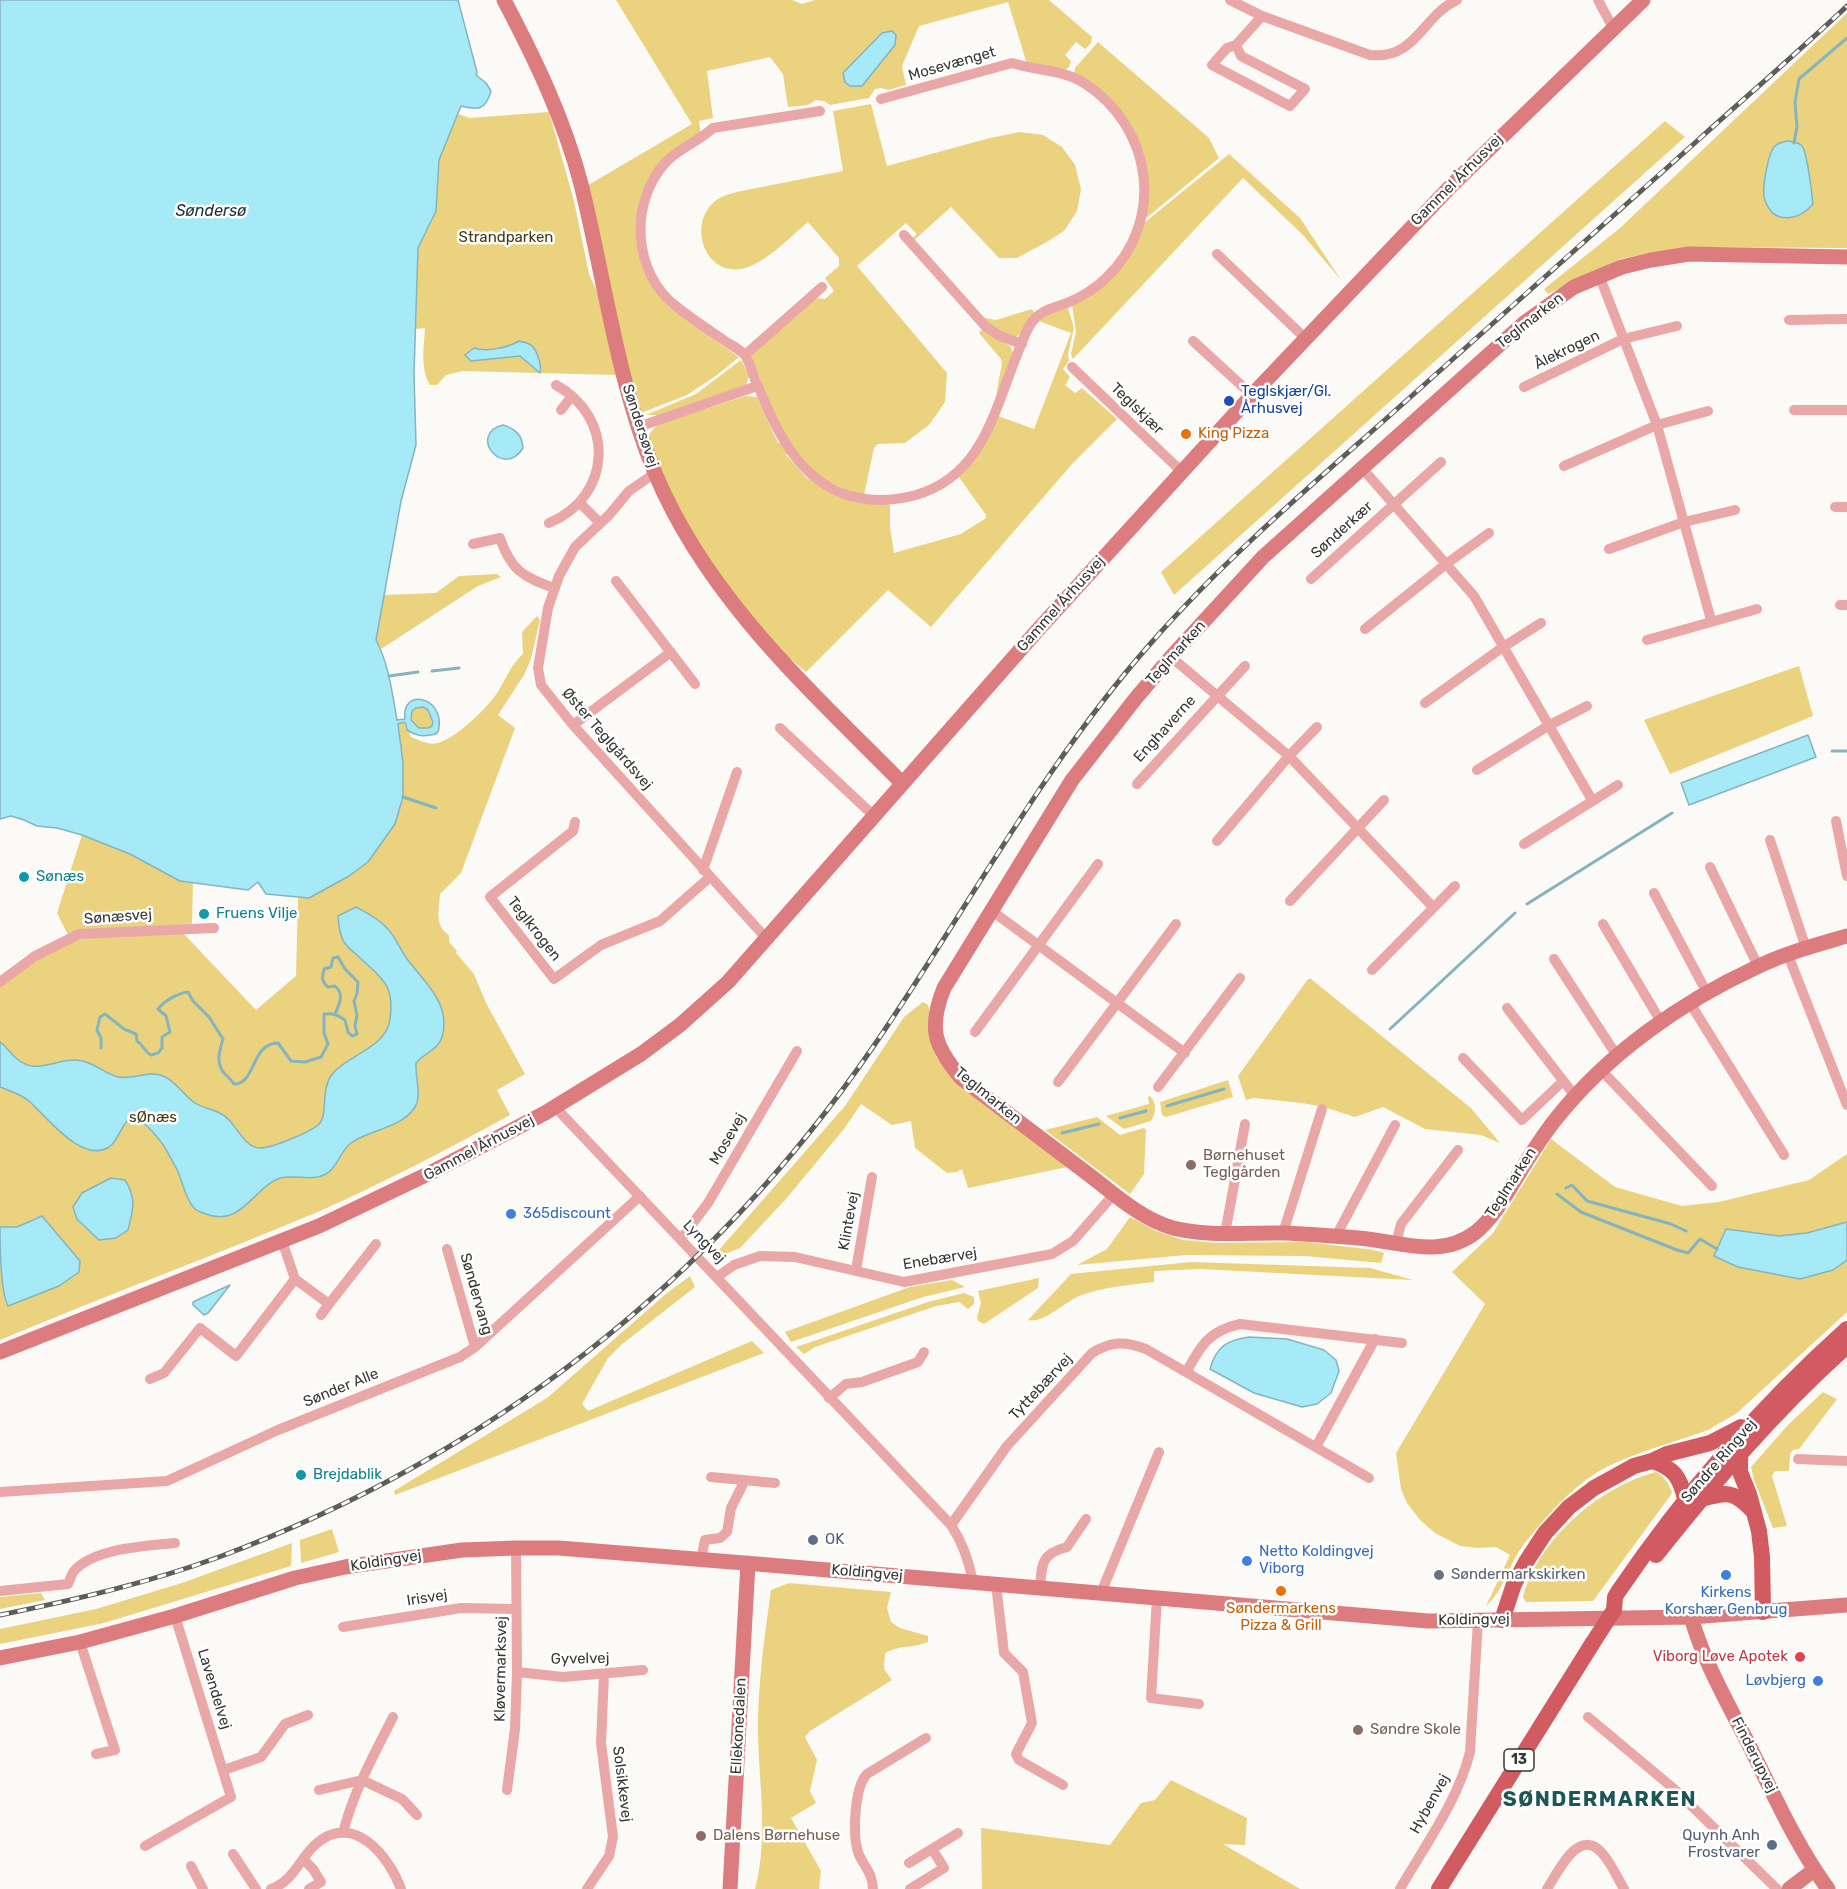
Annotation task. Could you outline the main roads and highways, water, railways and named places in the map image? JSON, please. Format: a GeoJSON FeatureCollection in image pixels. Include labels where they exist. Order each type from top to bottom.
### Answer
{"type":"FeatureCollection","features":[{"type":"Feature","properties":{"kind":"main road","name":"Søndre Ringvej"},"geometry":{"type":"LineString","coordinates":[[1441,1884],[1614,1610],[1625,1602],[1624,1593],[1656,1555],[1693,1499],[1753,1421],[1847,1329]]}},
{"type":"Feature","properties":{"kind":"main road","name":"Søndre Ringvej"},"geometry":{"type":"LineString","coordinates":[[1693,1499],[1818,1372],[1847,1346]]}},
{"type":"Feature","properties":{"kind":"main road"},"geometry":{"type":"LineString","coordinates":[[1502,1620],[1514,1584],[1526,1562],[1545,1533],[1569,1507],[1604,1482],[1634,1466],[1667,1454],[1710,1443],[1753,1421]]}},
{"type":"Feature","properties":{"kind":"main road"},"geometry":{"type":"LineString","coordinates":[[1740,1453],[1740,1473],[1755,1513],[1762,1557],[1763,1612]]}},
{"type":"Feature","properties":{"kind":"main road"},"geometry":{"type":"LineString","coordinates":[[1652,1461],[1666,1466],[1677,1476],[1693,1499],[1720,1493],[1732,1494],[1755,1513]]}},
{"type":"Feature","properties":{"kind":"water","name":"Søndersø"},"geometry":{"type":"Polygon","coordinates":[[[0,0],[458,0],[476,75],[486,83],[491,91],[480,108],[461,106],[439,160],[436,211],[418,248],[414,374],[416,445],[401,501],[376,640],[387,669],[397,720],[405,719],[405,709],[409,703],[422,700],[435,708],[439,716],[439,727],[435,734],[421,736],[407,730],[404,722],[398,724],[403,763],[403,797],[395,824],[368,862],[349,876],[309,898],[266,894],[258,882],[248,890],[180,881],[130,854],[82,835],[57,828],[37,826],[11,816],[0,819],[0,0]],[[423,707],[412,711],[411,720],[419,728],[432,726],[433,722],[428,710],[423,707]]]}},
{"type":"Feature","properties":{"kind":"water"},"geometry":{"type":"Polygon","coordinates":[[[892,31],[896,35],[895,45],[862,86],[850,86],[845,82],[843,73],[882,33],[892,31]]]}},
{"type":"Feature","properties":{"kind":"water"},"geometry":{"type":"Polygon","coordinates":[[[1788,141],[1796,142],[1804,150],[1813,204],[1801,214],[1787,218],[1774,214],[1769,208],[1765,200],[1764,189],[1772,150],[1778,144],[1788,141]]]}},
{"type":"Feature","properties":{"kind":"water"},"geometry":{"type":"Polygon","coordinates":[[[519,341],[534,348],[539,360],[540,373],[520,356],[471,361],[465,355],[474,348],[497,349],[519,341]]]}},
{"type":"Feature","properties":{"kind":"water"},"geometry":{"type":"Polygon","coordinates":[[[503,425],[511,428],[521,439],[523,448],[515,457],[506,459],[498,457],[488,445],[488,437],[493,430],[503,425]]]}},
{"type":"Feature","properties":{"kind":"water"},"geometry":{"type":"Polygon","coordinates":[[[1808,735],[1816,757],[1689,805],[1681,783],[1808,735]]]}},
{"type":"Feature","properties":{"kind":"water"},"geometry":{"type":"Polygon","coordinates":[[[356,907],[373,916],[392,934],[405,956],[434,993],[443,1013],[444,1024],[440,1041],[416,1063],[418,1091],[415,1107],[402,1120],[351,1143],[326,1174],[315,1177],[280,1178],[262,1189],[246,1205],[229,1216],[218,1217],[206,1214],[191,1204],[164,1146],[139,1119],[128,1120],[109,1147],[99,1151],[88,1149],[66,1136],[26,1099],[0,1087],[0,1042],[16,1058],[30,1066],[76,1060],[118,1077],[152,1074],[163,1076],[172,1081],[195,1103],[226,1117],[254,1147],[272,1146],[307,1132],[321,1121],[327,1085],[335,1071],[376,1043],[383,1036],[390,1019],[390,997],[384,982],[348,947],[341,936],[338,916],[356,907]]]}},
{"type":"Feature","properties":{"kind":"water"},"geometry":{"type":"Polygon","coordinates":[[[111,1178],[125,1180],[129,1187],[133,1199],[131,1216],[128,1230],[116,1238],[99,1240],[77,1219],[73,1207],[82,1193],[111,1178]]]}},
{"type":"Feature","properties":{"kind":"water"},"geometry":{"type":"Polygon","coordinates":[[[42,1216],[80,1261],[79,1272],[59,1286],[8,1306],[2,1279],[0,1227],[17,1227],[42,1216]]]}},
{"type":"Feature","properties":{"kind":"water"},"geometry":{"type":"Polygon","coordinates":[[[1847,1222],[1847,1260],[1833,1270],[1800,1279],[1738,1267],[1714,1256],[1726,1229],[1779,1236],[1807,1233],[1847,1222]]]}},
{"type":"Feature","properties":{"kind":"water"},"geometry":{"type":"Polygon","coordinates":[[[230,1285],[208,1313],[204,1315],[193,1305],[193,1302],[230,1285]]]}},
{"type":"Feature","properties":{"kind":"water"},"geometry":{"type":"Polygon","coordinates":[[[1249,1337],[1287,1339],[1324,1350],[1336,1360],[1339,1371],[1331,1393],[1317,1404],[1302,1407],[1254,1393],[1210,1369],[1219,1350],[1234,1340],[1249,1337]]]}},
{"type":"Feature","properties":{"kind":"waterway"},"geometry":{"type":"LineString","coordinates":[[1794,143],[1797,127],[1795,102],[1799,79],[1847,38]]}},
{"type":"Feature","properties":{"kind":"waterway"},"geometry":{"type":"LineString","coordinates":[[432,671],[459,668]]}},
{"type":"Feature","properties":{"kind":"waterway"},"geometry":{"type":"LineString","coordinates":[[389,676],[418,672]]}},
{"type":"Feature","properties":{"kind":"waterway"},"geometry":{"type":"LineString","coordinates":[[1832,751],[1847,751]]}},
{"type":"Feature","properties":{"kind":"waterway"},"geometry":{"type":"LineString","coordinates":[[403,797],[436,808]]}},
{"type":"Feature","properties":{"kind":"waterway"},"geometry":{"type":"LineString","coordinates":[[1527,904],[1672,813]]}},
{"type":"Feature","properties":{"kind":"waterway"},"geometry":{"type":"LineString","coordinates":[[1390,1029],[1515,913]]}},
{"type":"Feature","properties":{"kind":"waterway"},"geometry":{"type":"LineString","coordinates":[[101,1048],[101,1038],[97,1030],[100,1017],[105,1014],[124,1029],[136,1034],[137,1041],[149,1054],[158,1053],[162,1048],[162,1037],[170,1032],[166,1016],[158,1009],[172,998],[188,992],[193,1001],[209,1017],[223,1039],[219,1056],[220,1065],[234,1084],[246,1078],[258,1056],[269,1045],[278,1043],[291,1061],[305,1062],[321,1057],[328,1044],[324,1033],[324,1014],[333,1014],[342,1018],[345,1020],[348,1032],[352,1036],[357,1034],[354,1001],[358,982],[345,969],[338,957],[333,958],[331,967],[324,969],[323,977],[328,987],[335,986],[340,993],[335,1014]]}},
{"type":"Feature","properties":{"kind":"waterway"},"geometry":{"type":"LineString","coordinates":[[1167,1106],[1224,1089]]}},
{"type":"Feature","properties":{"kind":"waterway"},"geometry":{"type":"LineString","coordinates":[[1120,1118],[1146,1111]]}},
{"type":"Feature","properties":{"kind":"waterway"},"geometry":{"type":"LineString","coordinates":[[1062,1133],[1099,1124]]}},
{"type":"Feature","properties":{"kind":"waterway"},"geometry":{"type":"LineString","coordinates":[[1566,1188],[1572,1185],[1587,1201],[1671,1224],[1686,1231]]}},
{"type":"Feature","properties":{"kind":"waterway"},"geometry":{"type":"LineString","coordinates":[[1557,1194],[1581,1212],[1677,1250],[1688,1253],[1700,1239],[1717,1249]]}},
{"type":"Feature","properties":{"kind":"railway"},"geometry":{"type":"LineString","coordinates":[[0,1615],[83,1597],[165,1575],[219,1557],[317,1516],[411,1468],[501,1414],[586,1353],[666,1286],[740,1212],[809,1133],[873,1047],[1006,840],[1075,739],[1112,690],[1180,611],[1307,489],[1847,6]]}},
{"type":"Feature","properties":{"kind":"place","name":"Teglskjær/Gl. Århusvej"},"geometry":{"type":"Point","coordinates":[1229,401]}},
{"type":"Feature","properties":{"kind":"place","name":"King Pizza"},"geometry":{"type":"Point","coordinates":[1186,434]}},
{"type":"Feature","properties":{"kind":"place","name":"Sønæs"},"geometry":{"type":"Point","coordinates":[24,877]}},
{"type":"Feature","properties":{"kind":"place","name":"Fruens Vilje"},"geometry":{"type":"Point","coordinates":[204,914]}},
{"type":"Feature","properties":{"kind":"place","name":"Børnehuset Teglgården"},"geometry":{"type":"Point","coordinates":[1191,1165]}},
{"type":"Feature","properties":{"kind":"place","name":"365discount"},"geometry":{"type":"Point","coordinates":[511,1214]}},
{"type":"Feature","properties":{"kind":"place","name":"Brejdablik"},"geometry":{"type":"Point","coordinates":[301,1475]}},
{"type":"Feature","properties":{"kind":"place","name":"OK"},"geometry":{"type":"Point","coordinates":[813,1540]}},
{"type":"Feature","properties":{"kind":"place","name":"Netto Koldingvej Viborg"},"geometry":{"type":"Point","coordinates":[1247,1561]}},
{"type":"Feature","properties":{"kind":"place","name":"Søndermarkskirken"},"geometry":{"type":"Point","coordinates":[1439,1575]}},
{"type":"Feature","properties":{"kind":"place","name":"Kirkens Korshær Genbrug"},"geometry":{"type":"Point","coordinates":[1726,1575]}},
{"type":"Feature","properties":{"kind":"place","name":"Søndermarkens Pizza & Grill"},"geometry":{"type":"Point","coordinates":[1281,1591]}},
{"type":"Feature","properties":{"kind":"place","name":"Viborg Løve Apotek"},"geometry":{"type":"Point","coordinates":[1800,1657]}},
{"type":"Feature","properties":{"kind":"place","name":"Løvbjerg"},"geometry":{"type":"Point","coordinates":[1818,1681]}},
{"type":"Feature","properties":{"kind":"place","name":"Søndre Skole"},"geometry":{"type":"Point","coordinates":[1358,1730]}},
{"type":"Feature","properties":{"kind":"place","name":"Dalens Børnehuse"},"geometry":{"type":"Point","coordinates":[701,1836]}},
{"type":"Feature","properties":{"kind":"place","name":"Quynh Anh Frostvarer"},"geometry":{"type":"Point","coordinates":[1772,1845]}},
{"type":"Feature","properties":{"kind":"district","name":"SØNDERMARKEN"},"geometry":{"type":"Point","coordinates":[1600,1800]}},
{"type":"Feature","properties":{"kind":"park label","name":"Strandparken"},"geometry":{"type":"Point","coordinates":[506,238]}},
{"type":"Feature","properties":{"kind":"park label","name":"sØnæs"},"geometry":{"type":"Point","coordinates":[153,1118]}}]}
